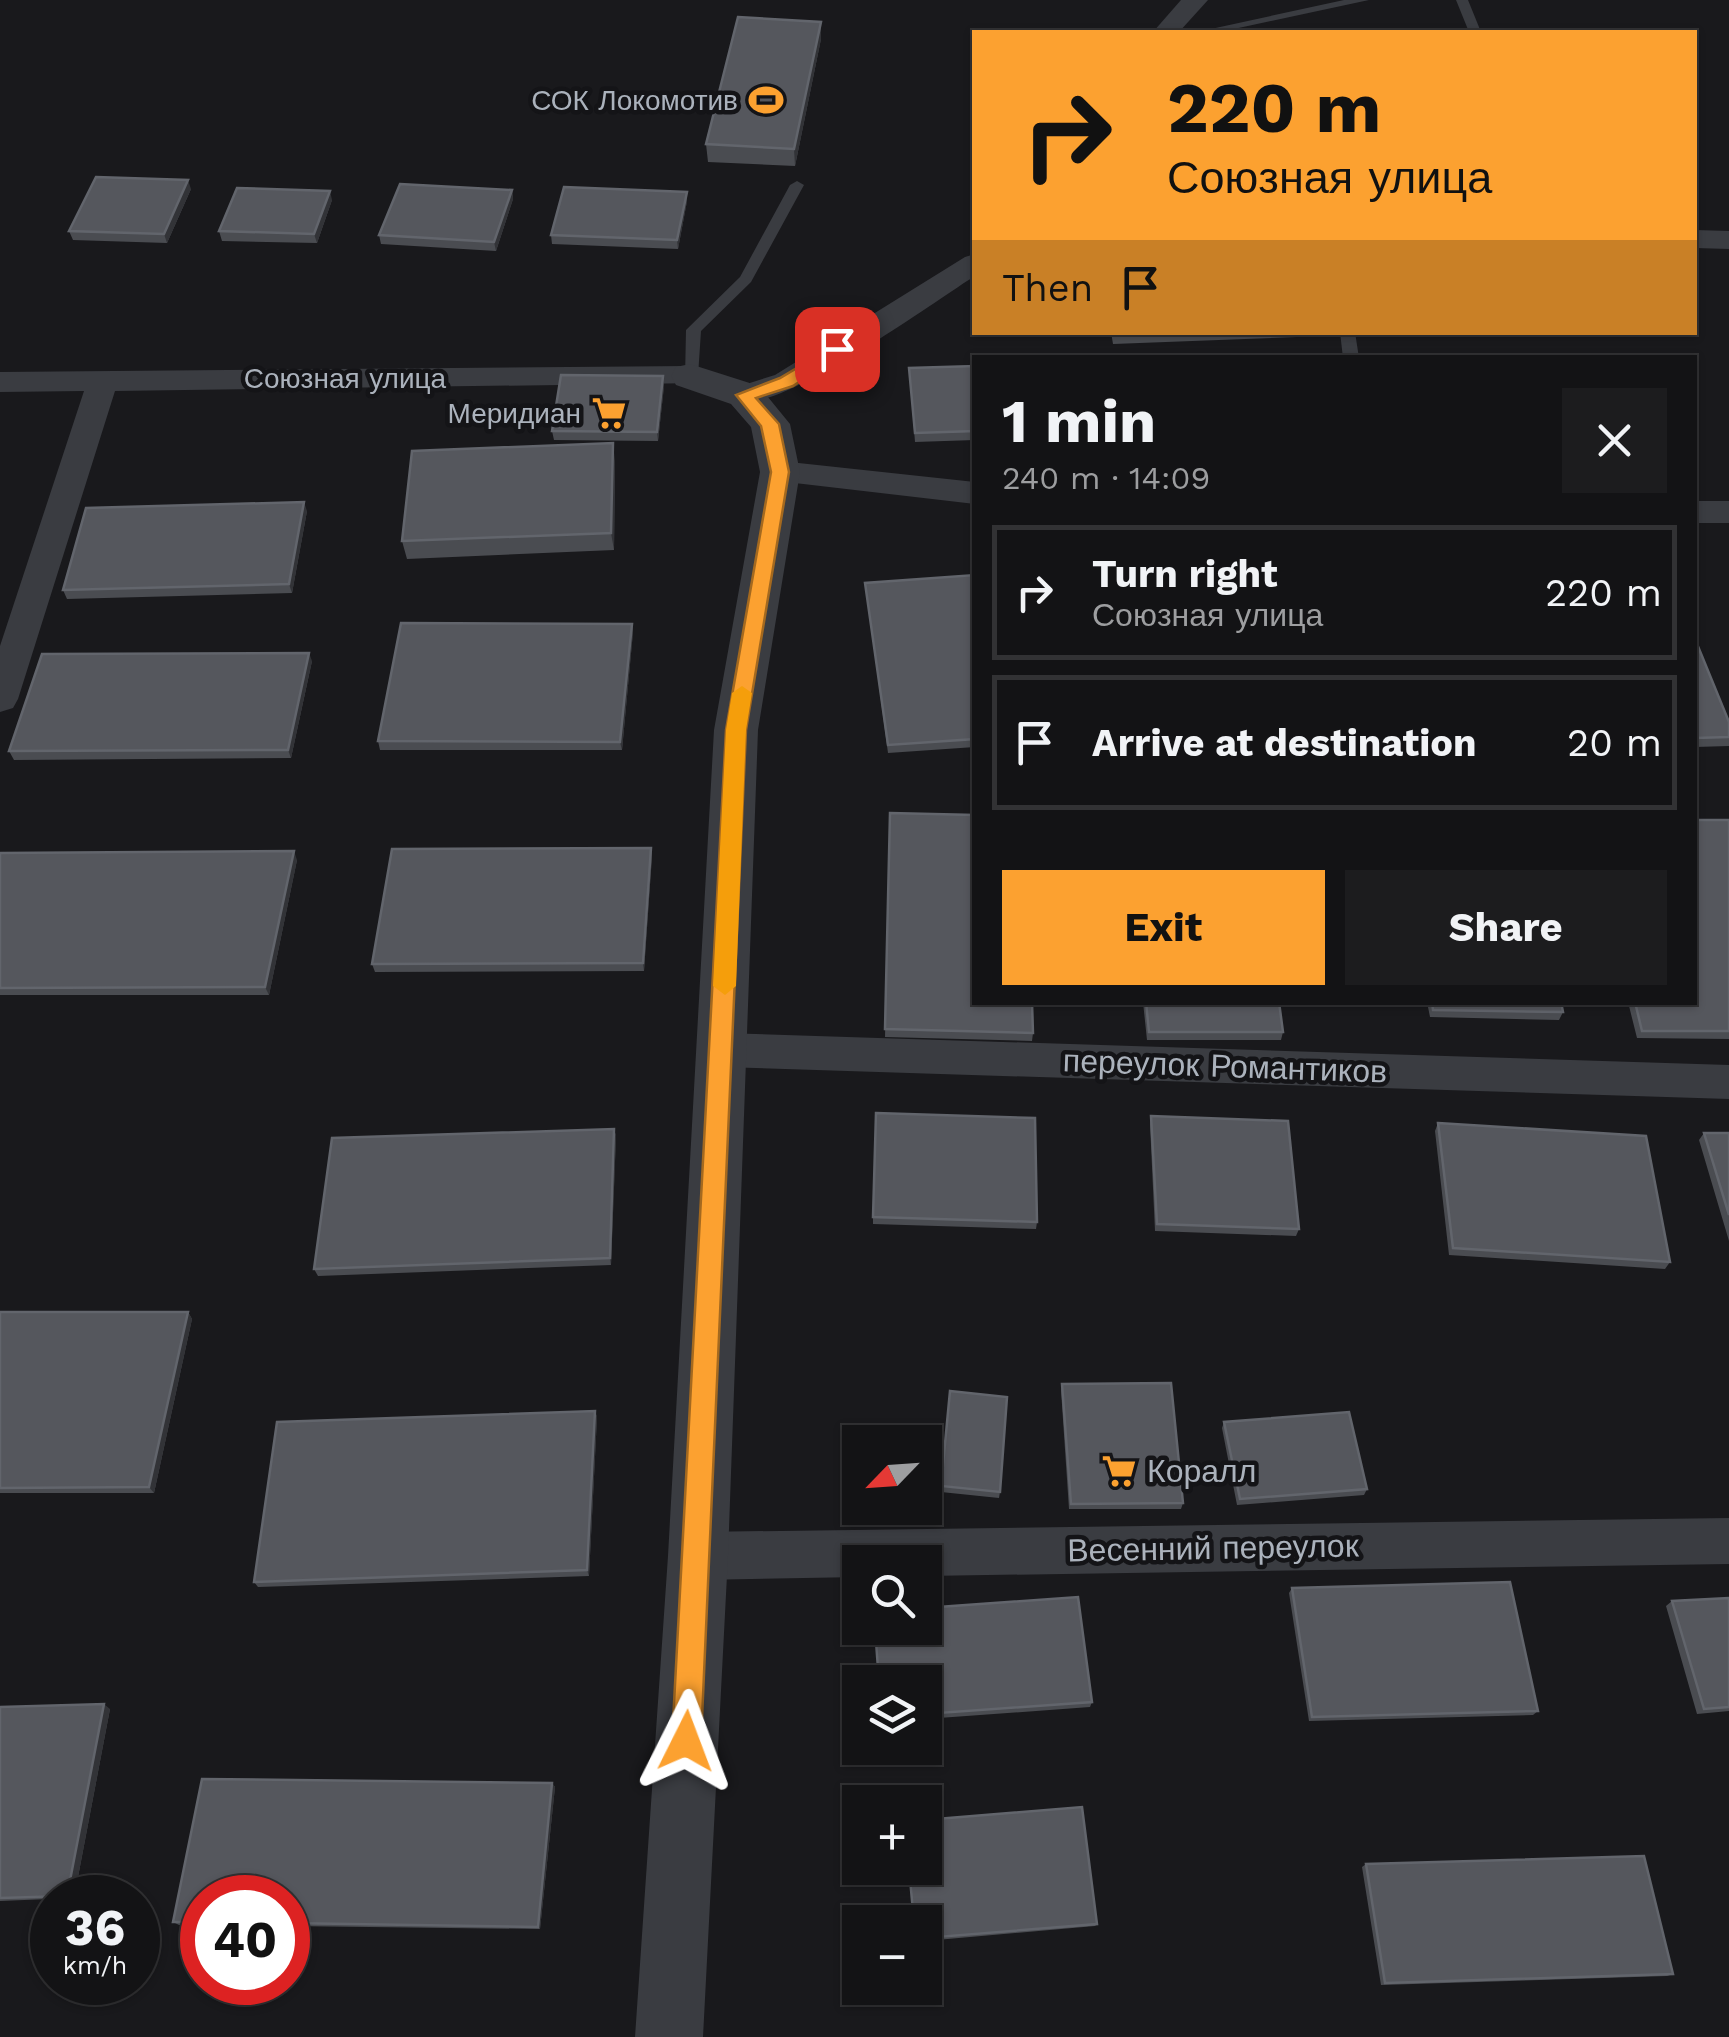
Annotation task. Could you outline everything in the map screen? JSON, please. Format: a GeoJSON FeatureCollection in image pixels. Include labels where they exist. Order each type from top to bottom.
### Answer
{"type":"FeatureCollection","features":[{"type":"Feature","properties":{"kind":"street"},"geometry":{"type":"LineString","coordinates":[[1167,30],[1195,0]]}},
{"type":"Feature","properties":{"kind":"street"},"geometry":{"type":"LineString","coordinates":[[1697,239],[1729,240]]}},
{"type":"Feature","properties":{"kind":"street"},"geometry":{"type":"LineString","coordinates":[[744,395],[786,382],[972,265]]}},
{"type":"Feature","properties":{"kind":"street"},"geometry":{"type":"LineString","coordinates":[[669,2037],[698,1556],[736,730],[780,472],[770,424],[744,395],[690,376]]}},
{"type":"Feature","properties":{"kind":"street","name":"Союзная улица"},"geometry":{"type":"LineString","coordinates":[[0,382],[690,376]]}},
{"type":"Feature","properties":{"kind":"street"},"geometry":{"type":"LineString","coordinates":[[0,699],[103,381]]}},
{"type":"Feature","properties":{"kind":"street"},"geometry":{"type":"LineString","coordinates":[[780,472],[972,493]]}},
{"type":"Feature","properties":{"kind":"street"},"geometry":{"type":"LineString","coordinates":[[1697,512],[1729,512]]}},
{"type":"Feature","properties":{"kind":"street","name":"переулок Романтиков"},"geometry":{"type":"LineString","coordinates":[[722,1050],[1729,1082]]}},
{"type":"Feature","properties":{"kind":"street","name":"Весенний переулок"},"geometry":{"type":"LineString","coordinates":[[698,1556],[1729,1541]]}},
{"type":"Feature","properties":{"kind":"lane"},"geometry":{"type":"LineString","coordinates":[[1213,30],[1362,0]]}},
{"type":"Feature","properties":{"kind":"lane"},"geometry":{"type":"LineString","coordinates":[[1462,0],[1475,30]]}},
{"type":"Feature","properties":{"kind":"lane"},"geometry":{"type":"LineString","coordinates":[[690,376],[694,330],[746,280],[797,185]]}},
{"type":"Feature","properties":{"kind":"building","name":"СОК Локомотив"},"geometry":{"type":"Polygon","coordinates":[[[738,17],[821,22],[794,149],[706,144],[738,17]]]}},
{"type":"Feature","properties":{"kind":"building"},"geometry":{"type":"Polygon","coordinates":[[[96,177],[188,180],[164,234],[69,231],[96,177]]]}},
{"type":"Feature","properties":{"kind":"building"},"geometry":{"type":"Polygon","coordinates":[[[400,184],[512,190],[494,242],[379,235],[400,184]]]}},
{"type":"Feature","properties":{"kind":"building"},"geometry":{"type":"Polygon","coordinates":[[[564,187],[687,192],[677,240],[551,235],[564,187]]]}},
{"type":"Feature","properties":{"kind":"building"},"geometry":{"type":"Polygon","coordinates":[[[237,188],[330,191],[314,234],[219,231],[237,188]]]}},
{"type":"Feature","properties":{"kind":"building"},"geometry":{"type":"Polygon","coordinates":[[[972,366],[972,431],[915,433],[909,368],[972,366]]]}},
{"type":"Feature","properties":{"kind":"building","name":"Меридиан"},"geometry":{"type":"Polygon","coordinates":[[[561,375],[663,376],[657,432],[552,431],[561,375]]]}},
{"type":"Feature","properties":{"kind":"building"},"geometry":{"type":"Polygon","coordinates":[[[613,443],[611,533],[402,541],[412,451],[613,443]]]}},
{"type":"Feature","properties":{"kind":"building"},"geometry":{"type":"Polygon","coordinates":[[[304,502],[289,584],[63,590],[86,508],[304,502]]]}},
{"type":"Feature","properties":{"kind":"building"},"geometry":{"type":"Polygon","coordinates":[[[972,575],[972,739],[888,745],[865,583],[972,575]]]}},
{"type":"Feature","properties":{"kind":"building"},"geometry":{"type":"Polygon","coordinates":[[[401,623],[632,624],[620,742],[378,741],[401,623]]]}},
{"type":"Feature","properties":{"kind":"building"},"geometry":{"type":"Polygon","coordinates":[[[1697,644],[1729,722],[1729,737],[1697,738],[1697,644]]]}},
{"type":"Feature","properties":{"kind":"building"},"geometry":{"type":"Polygon","coordinates":[[[309,653],[288,750],[9,751],[42,654],[309,653]]]}},
{"type":"Feature","properties":{"kind":"building"},"geometry":{"type":"Polygon","coordinates":[[[890,813],[972,815],[972,1005],[1032,1005],[1033,1033],[885,1029],[890,813]]]}},
{"type":"Feature","properties":{"kind":"building"},"geometry":{"type":"Polygon","coordinates":[[[1697,820],[1729,820],[1729,1031],[1642,1031],[1636,1005],[1697,1005],[1697,820]]]}},
{"type":"Feature","properties":{"kind":"building"},"geometry":{"type":"Polygon","coordinates":[[[651,848],[643,963],[372,964],[392,849],[651,848]]]}},
{"type":"Feature","properties":{"kind":"building"},"geometry":{"type":"Polygon","coordinates":[[[294,851],[265,987],[0,988],[0,853],[294,851]]]}},
{"type":"Feature","properties":{"kind":"building"},"geometry":{"type":"Polygon","coordinates":[[[1146,1005],[1279,1005],[1283,1032],[1149,1032],[1146,1005]]]}},
{"type":"Feature","properties":{"kind":"building"},"geometry":{"type":"Polygon","coordinates":[[[1432,1005],[1562,1005],[1563,1012],[1433,1010],[1432,1005]]]}},
{"type":"Feature","properties":{"kind":"building"},"geometry":{"type":"Polygon","coordinates":[[[876,1113],[1035,1118],[1037,1222],[873,1217],[876,1113]]]}},
{"type":"Feature","properties":{"kind":"building"},"geometry":{"type":"Polygon","coordinates":[[[1151,1116],[1288,1121],[1299,1229],[1157,1224],[1151,1116]]]}},
{"type":"Feature","properties":{"kind":"building"},"geometry":{"type":"Polygon","coordinates":[[[1438,1123],[1646,1136],[1670,1262],[1453,1248],[1438,1123]]]}},
{"type":"Feature","properties":{"kind":"building"},"geometry":{"type":"Polygon","coordinates":[[[614,1129],[610,1258],[314,1269],[332,1138],[614,1129]]]}},
{"type":"Feature","properties":{"kind":"building"},"geometry":{"type":"Polygon","coordinates":[[[1704,1133],[1729,1133],[1729,1215],[1704,1133]]]}},
{"type":"Feature","properties":{"kind":"building"},"geometry":{"type":"Polygon","coordinates":[[[0,1312],[188,1312],[149,1487],[0,1488],[0,1312]]]}},
{"type":"Feature","properties":{"kind":"building"},"geometry":{"type":"Polygon","coordinates":[[[1171,1383],[1183,1503],[1071,1504],[1062,1384],[1171,1383]]]}},
{"type":"Feature","properties":{"kind":"building"},"geometry":{"type":"Polygon","coordinates":[[[950,1391],[1007,1397],[1000,1492],[942,1486],[950,1391]]]}},
{"type":"Feature","properties":{"kind":"building"},"geometry":{"type":"Polygon","coordinates":[[[595,1411],[587,1570],[254,1582],[277,1422],[595,1411]]]}},
{"type":"Feature","properties":{"kind":"building"},"geometry":{"type":"Polygon","coordinates":[[[1349,1412],[1367,1489],[1240,1499],[1224,1422],[1349,1412]]]}},
{"type":"Feature","properties":{"kind":"building"},"geometry":{"type":"Polygon","coordinates":[[[1510,1582],[1538,1711],[1312,1717],[1292,1588],[1510,1582]]]}},
{"type":"Feature","properties":{"kind":"building"},"geometry":{"type":"Polygon","coordinates":[[[1078,1597],[1092,1702],[942,1713],[942,1665],[878,1665],[876,1645],[942,1645],[942,1607],[1078,1597]]]}},
{"type":"Feature","properties":{"kind":"building"},"geometry":{"type":"Polygon","coordinates":[[[1729,1598],[1729,1707],[1704,1709],[1672,1601],[1729,1598]]]}},
{"type":"Feature","properties":{"kind":"building"},"geometry":{"type":"Polygon","coordinates":[[[104,1704],[71,1875],[30,1875],[30,1897],[0,1898],[0,1707],[104,1704]]]}},
{"type":"Feature","properties":{"kind":"building"},"geometry":{"type":"Polygon","coordinates":[[[202,1779],[552,1783],[538,1927],[310,1923],[310,1875],[183,1875],[202,1779]]]}},
{"type":"Feature","properties":{"kind":"building"},"geometry":{"type":"Polygon","coordinates":[[[1082,1807],[1097,1924],[942,1937],[942,1905],[912,1905],[911,1885],[942,1885],[942,1819],[1082,1807]]]}},
{"type":"Feature","properties":{"kind":"building"},"geometry":{"type":"Polygon","coordinates":[[[1644,1856],[1673,1974],[1385,1983],[1366,1864],[1644,1856]]]}},
{"type":"Feature","properties":{"kind":"building"},"geometry":{"type":"Polygon","coordinates":[[[180,1887],[180,1922],[173,1922],[180,1887]]]}},
{"type":"Feature","properties":{"kind":"slow traffic"},"geometry":{"type":"LineString","coordinates":[[725,986],[736,730],[742,693]]}},
{"type":"Feature","properties":{"kind":"place","name":"СОК Локомотив"},"geometry":{"type":"Point","coordinates":[766,100]}},
{"type":"Feature","properties":{"kind":"place","name":"Меридиан"},"geometry":{"type":"Point","coordinates":[609,413]}},
{"type":"Feature","properties":{"kind":"place","name":"Коралл"},"geometry":{"type":"Point","coordinates":[1119,1471]}},
{"type":"Feature","properties":{"kind":"route"},"geometry":{"type":"LineString","coordinates":[[686,1741],[736,730],[780,472],[770,424],[744,395],[786,382],[837,349]]}}]}
